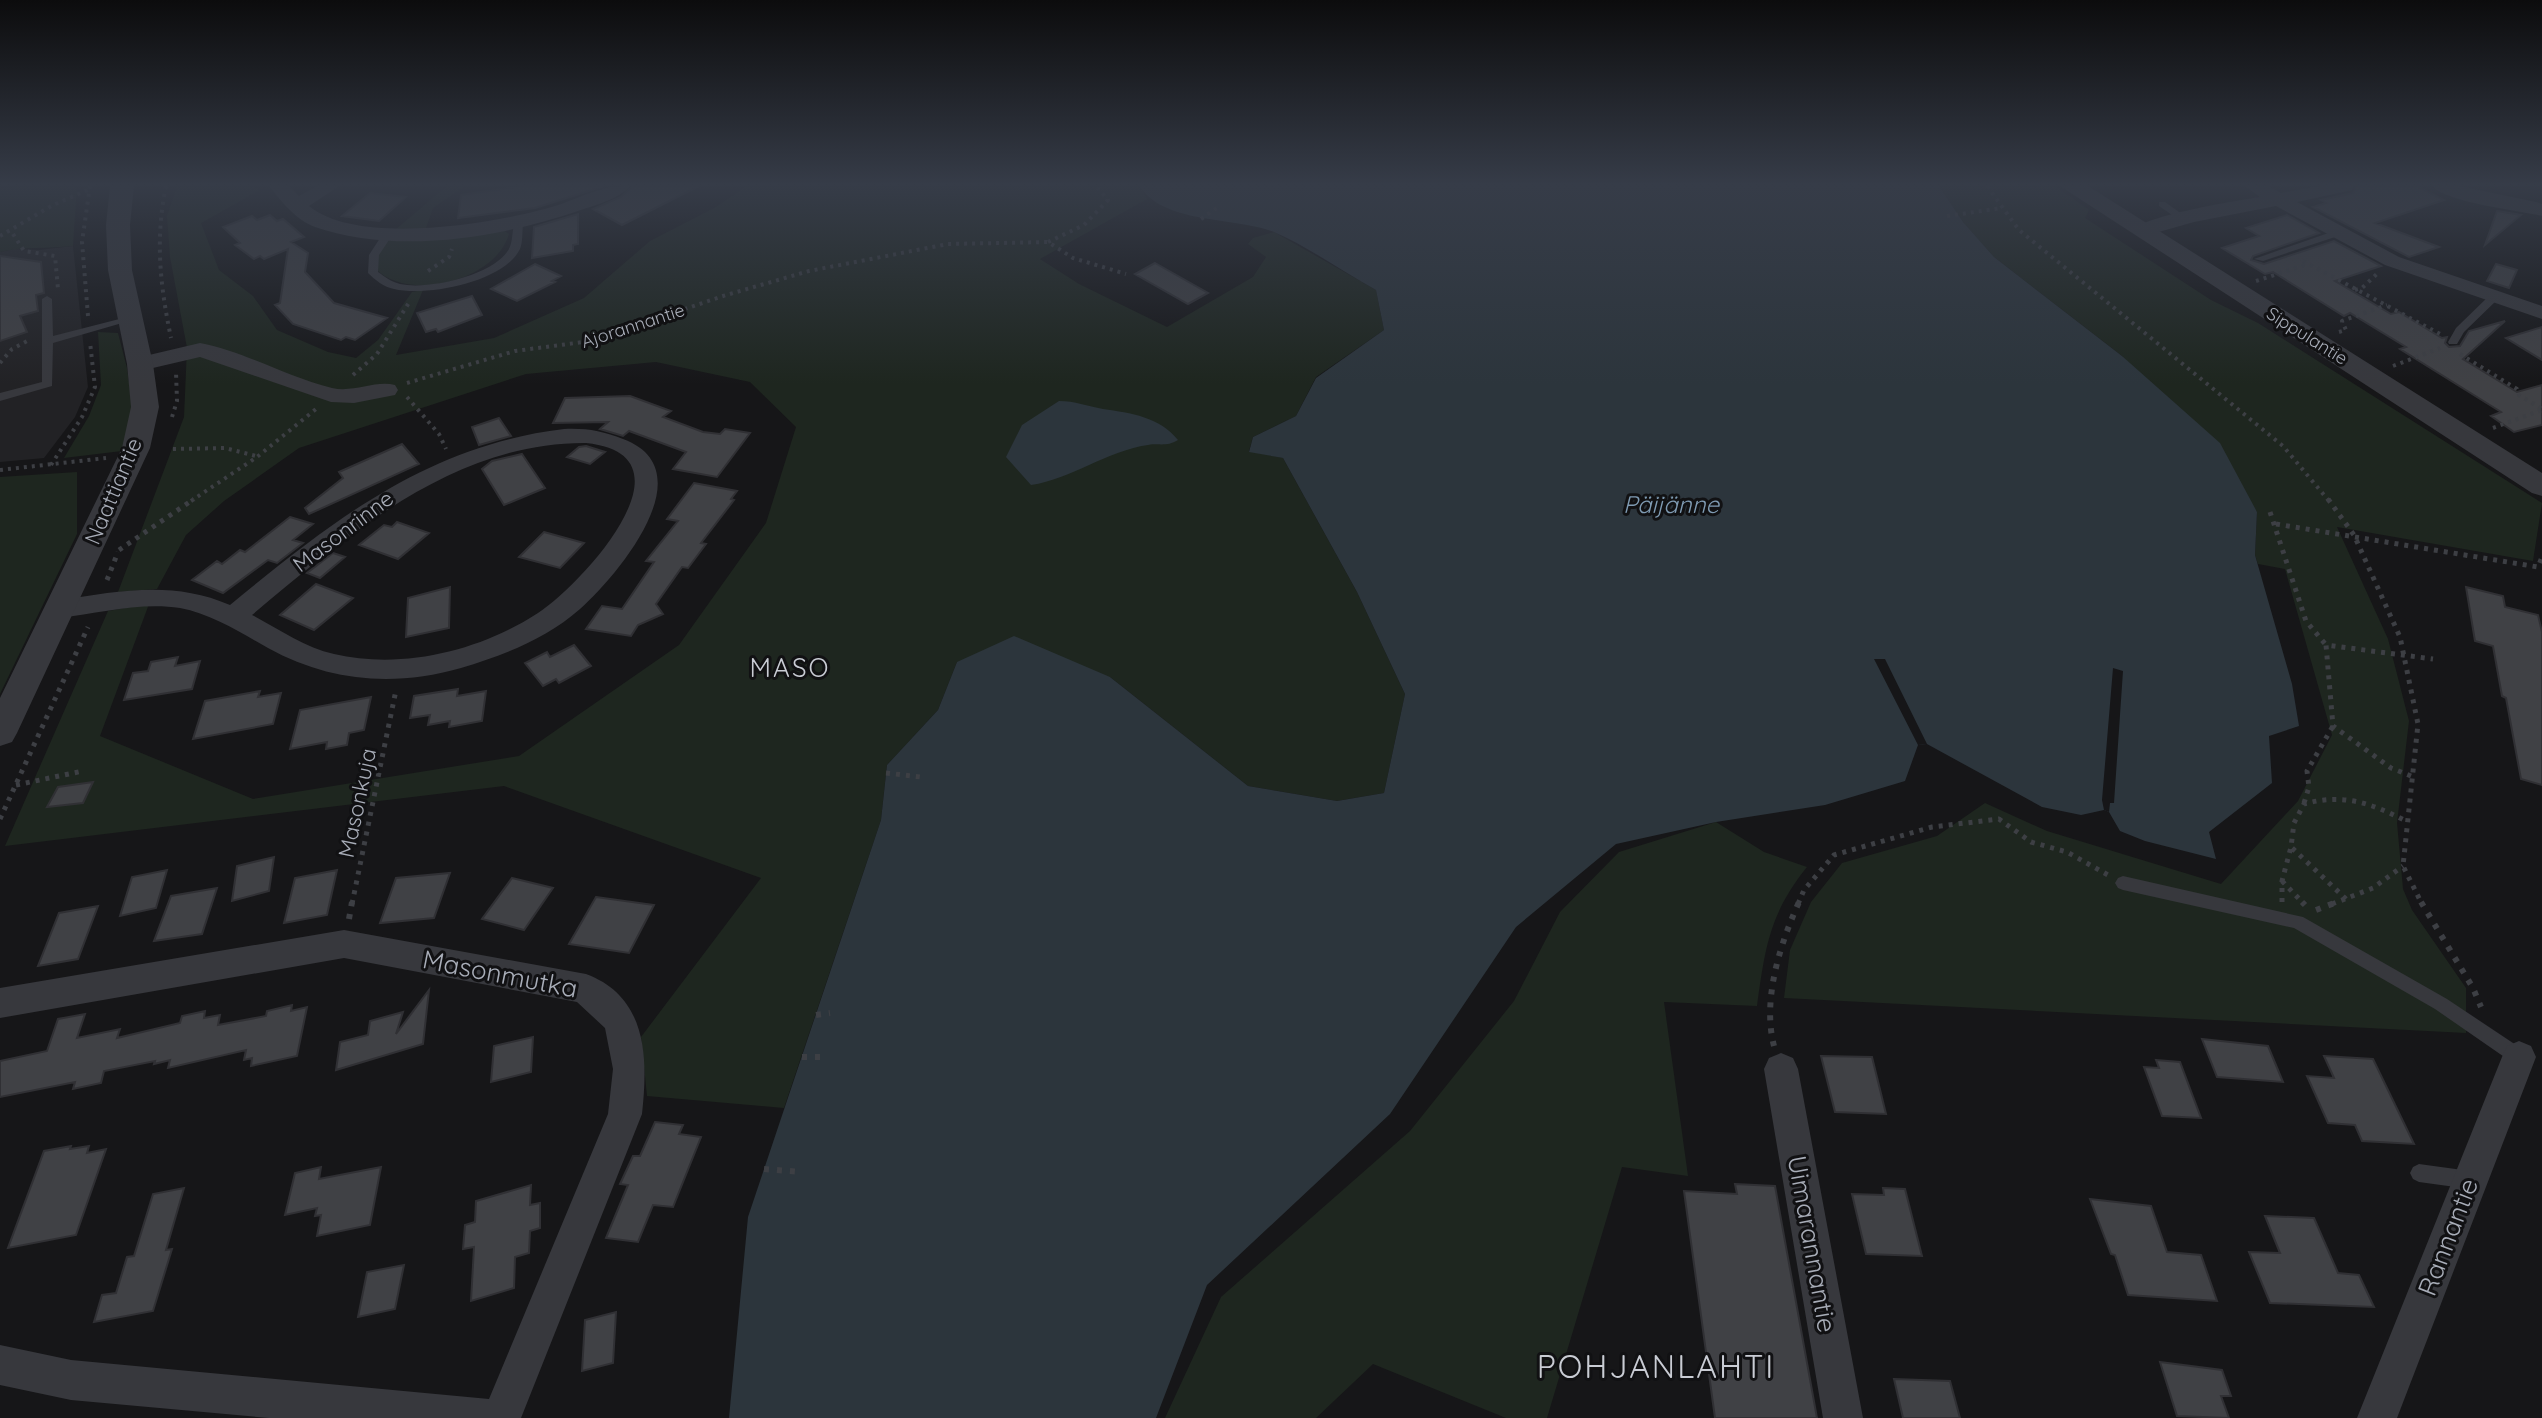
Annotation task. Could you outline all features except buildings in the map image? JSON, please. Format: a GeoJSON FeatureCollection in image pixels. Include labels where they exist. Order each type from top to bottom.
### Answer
{"type":"FeatureCollection","features":[{"type":"Feature","properties":{"kind":"street","name":"Naattiantie"},"geometry":{"type":"LineString","coordinates":[[0,733],[136,448],[145,407],[119,252]]}},
{"type":"Feature","properties":{"kind":"street","name":"Sippulantie"},"geometry":{"type":"LineString","coordinates":[[2174,252],[2542,486]]}},
{"type":"Feature","properties":{"kind":"street"},"geometry":{"type":"LineString","coordinates":[[2375,252],[2542,313]]}},
{"type":"Feature","properties":{"kind":"street"},"geometry":{"type":"LineString","coordinates":[[140,364],[200,350],[221,354],[331,395],[354,396],[387,390]]}},
{"type":"Feature","properties":{"kind":"street","name":"Masonrinne"},"geometry":{"type":"LineString","coordinates":[[60,609],[134,598],[179,599],[233,617],[314,659],[354,667],[401,669],[456,657],[502,643],[549,619],[594,582],[624,544],[643,512],[647,479],[640,461],[617,442],[591,436],[541,439],[453,465],[393,492],[351,520],[233,617]]}},
{"type":"Feature","properties":{"kind":"street","name":"Masonmutka"},"geometry":{"type":"LineString","coordinates":[[0,1003],[344,944],[586,989],[620,1020],[630,1069],[625,1114],[501,1418]]}},
{"type":"Feature","properties":{"kind":"street","name":"Rannantie"},"geometry":{"type":"LineString","coordinates":[[2377,1418],[2470,1180],[2506,1048]]}},
{"type":"Feature","properties":{"kind":"street","name":"Uimarannantie"},"geometry":{"type":"LineString","coordinates":[[1781,1069],[1843,1418]]}},
{"type":"Feature","properties":{"kind":"street"},"geometry":{"type":"LineString","coordinates":[[0,1365],[71,1380],[485,1418]]}},
{"type":"Feature","properties":{"kind":"lane"},"geometry":{"type":"LineString","coordinates":[[376,252],[373,273],[394,286],[414,288],[459,283],[496,267],[512,252]]}},
{"type":"Feature","properties":{"kind":"lane"},"geometry":{"type":"LineString","coordinates":[[2259,259],[2285,252]]}},
{"type":"Feature","properties":{"kind":"lane"},"geometry":{"type":"LineString","coordinates":[[2449,344],[2495,296]]}},
{"type":"Feature","properties":{"kind":"lane"},"geometry":{"type":"LineString","coordinates":[[0,397],[48,384],[47,299]]}},
{"type":"Feature","properties":{"kind":"lane"},"geometry":{"type":"LineString","coordinates":[[48,338],[131,319]]}},
{"type":"Feature","properties":{"kind":"lane"},"geometry":{"type":"LineString","coordinates":[[2123,883],[2297,922],[2357,954],[2506,1048]]}},
{"type":"Feature","properties":{"kind":"lane"},"geometry":{"type":"LineString","coordinates":[[2419,1173],[2470,1180]]}},
{"type":"Feature","properties":{"kind":"path"},"geometry":{"type":"LineString","coordinates":[[25,252],[55,256],[58,290],[47,299]]}},
{"type":"Feature","properties":{"kind":"path"},"geometry":{"type":"LineString","coordinates":[[119,550],[297,427],[377,354],[414,288],[425,273],[449,257],[451,252]]}},
{"type":"Feature","properties":{"kind":"path","name":"Ajorannantie"},"geometry":{"type":"LineString","coordinates":[[387,390],[515,351],[591,341],[723,296],[809,271],[906,252]]}},
{"type":"Feature","properties":{"kind":"path","name":"Ajorannantie"},"geometry":{"type":"LineString","coordinates":[[1064,252],[1073,258],[1126,274]]}},
{"type":"Feature","properties":{"kind":"path"},"geometry":{"type":"LineString","coordinates":[[2044,252],[2283,446],[2354,535],[2400,637],[2418,724],[2403,866],[2431,921],[2506,1048]]}},
{"type":"Feature","properties":{"kind":"path"},"geometry":{"type":"LineString","coordinates":[[2291,252],[2387,305],[2517,389],[2519,395],[2542,410]]}},
{"type":"Feature","properties":{"kind":"path"},"geometry":{"type":"LineString","coordinates":[[2355,290],[2368,283],[2390,260]]}},
{"type":"Feature","properties":{"kind":"path"},"geometry":{"type":"LineString","coordinates":[[2252,282],[2308,264]]}},
{"type":"Feature","properties":{"kind":"path"},"geometry":{"type":"LineString","coordinates":[[2335,334],[2346,330],[2342,321],[2387,305]]}},
{"type":"Feature","properties":{"kind":"path"},"geometry":{"type":"LineString","coordinates":[[0,363],[12,349],[27,340],[48,338]]}},
{"type":"Feature","properties":{"kind":"path"},"geometry":{"type":"LineString","coordinates":[[2389,368],[2449,344]]}},
{"type":"Feature","properties":{"kind":"path"},"geometry":{"type":"LineString","coordinates":[[387,390],[408,398],[424,414],[439,434],[453,465]]}},
{"type":"Feature","properties":{"kind":"path"},"geometry":{"type":"LineString","coordinates":[[2488,430],[2542,410]]}},
{"type":"Feature","properties":{"kind":"path"},"geometry":{"type":"LineString","coordinates":[[173,449],[236,448],[257,457]]}},
{"type":"Feature","properties":{"kind":"path"},"geometry":{"type":"LineString","coordinates":[[0,470],[116,456]]}},
{"type":"Feature","properties":{"kind":"path"},"geometry":{"type":"LineString","coordinates":[[2270,512],[2306,621],[2326,645],[2333,726],[2307,771],[2309,787],[2294,823],[2282,881],[2282,919]]}},
{"type":"Feature","properties":{"kind":"path"},"geometry":{"type":"LineString","coordinates":[[2276,524],[2538,567],[2542,557]]}},
{"type":"Feature","properties":{"kind":"path"},"geometry":{"type":"LineString","coordinates":[[2326,645],[2433,659]]}},
{"type":"Feature","properties":{"kind":"path","name":"Masonkuja"},"geometry":{"type":"LineString","coordinates":[[344,944],[401,669]]}},
{"type":"Feature","properties":{"kind":"path"},"geometry":{"type":"LineString","coordinates":[[2333,726],[2391,768],[2411,776]]}},
{"type":"Feature","properties":{"kind":"path"},"geometry":{"type":"LineString","coordinates":[[15,785],[83,771]]}},
{"type":"Feature","properties":{"kind":"path"},"geometry":{"type":"LineString","coordinates":[[886,773],[921,777]]}},
{"type":"Feature","properties":{"kind":"path"},"geometry":{"type":"LineString","coordinates":[[2304,804],[2323,798],[2354,797],[2406,821]]}},
{"type":"Feature","properties":{"kind":"path"},"geometry":{"type":"LineString","coordinates":[[1781,1069],[1769,1026],[1781,941],[1804,890],[1834,855],[1932,827],[1999,819],[2031,842],[2067,852],[2123,883]]}},
{"type":"Feature","properties":{"kind":"path"},"geometry":{"type":"LineString","coordinates":[[2291,847],[2346,899]]}},
{"type":"Feature","properties":{"kind":"path"},"geometry":{"type":"LineString","coordinates":[[2282,881],[2311,912],[2373,888],[2403,866]]}},
{"type":"Feature","properties":{"kind":"path"},"geometry":{"type":"LineString","coordinates":[[816,1015],[830,1013]]}},
{"type":"Feature","properties":{"kind":"path"},"geometry":{"type":"LineString","coordinates":[[802,1057],[823,1057]]}},
{"type":"Feature","properties":{"kind":"path"},"geometry":{"type":"LineString","coordinates":[[764,1169],[801,1172]]}},
{"type":"Feature","properties":{"kind":"shaded area"},"geometry":{"type":"Polygon","coordinates":[[[0,252],[74,252],[88,387],[75,417],[44,458],[0,462],[0,252]]]}},
{"type":"Feature","properties":{"kind":"shaded area"},"geometry":{"type":"Polygon","coordinates":[[[170,252],[212,252],[219,270],[253,296],[277,330],[328,352],[356,358],[378,340],[412,292],[423,290],[396,355],[494,338],[584,298],[637,252],[1052,252],[1040,259],[1079,284],[1167,327],[1253,277],[1266,257],[1259,252],[1309,252],[1376,290],[1384,330],[1316,377],[1296,416],[1253,437],[1249,451],[1283,458],[1357,592],[1405,694],[1384,793],[1337,801],[1248,786],[1110,677],[957,662],[938,710],[887,765],[881,820],[784,1108],[647,1096],[641,1037],[761,878],[504,786],[5,846],[108,611],[149,604],[100,736],[253,799],[519,756],[679,645],[766,523],[796,427],[750,382],[656,362],[526,374],[299,448],[224,501],[186,535],[157,589],[118,592],[184,417],[187,348],[170,252]]]}},
{"type":"Feature","properties":{"kind":"shaded area"},"geometry":{"type":"Polygon","coordinates":[[[379,252],[499,252],[469,275],[428,285],[389,279],[375,268],[379,252]]]}},
{"type":"Feature","properties":{"kind":"shaded area"},"geometry":{"type":"Polygon","coordinates":[[[1990,252],[2138,252],[2211,300],[2258,323],[2542,503],[2533,561],[2337,527],[2388,639],[2409,721],[2397,823],[2403,889],[2412,910],[2466,988],[2466,1033],[1784,998],[1790,950],[1811,902],[1842,863],[1937,836],[1985,803],[2047,831],[2221,884],[2298,801],[2332,735],[2285,569],[2258,564],[2255,555],[2257,512],[2122,356],[1990,252]]]}},
{"type":"Feature","properties":{"kind":"shaded area"},"geometry":{"type":"Polygon","coordinates":[[[98,332],[118,333],[127,368],[133,410],[122,451],[64,458],[89,416],[101,385],[98,332]]]}},
{"type":"Feature","properties":{"kind":"shaded area"},"geometry":{"type":"Polygon","coordinates":[[[77,472],[77,534],[0,694],[0,477],[77,472]]]}},
{"type":"Feature","properties":{"kind":"shaded area"},"geometry":{"type":"Polygon","coordinates":[[[1716,822],[1764,852],[1807,867],[1784,901],[1771,933],[1757,1006],[1664,1002],[1688,1176],[1622,1167],[1547,1418],[1506,1418],[1373,1364],[1316,1418],[1165,1418],[1221,1297],[1410,1131],[1514,1001],[1560,912],[1619,852],[1716,822]]]}},
{"type":"Feature","properties":{"kind":"water","name":"Päijänne"},"geometry":{"type":"Polygon","coordinates":[[[1312,252],[1990,252],[2122,356],[2220,443],[2257,512],[2255,555],[2292,684],[2299,726],[2269,736],[2272,783],[2209,832],[2216,859],[2145,841],[2120,831],[2109,812],[2104,810],[2081,815],[2042,807],[1927,744],[1918,745],[1905,781],[1825,805],[1716,822],[1616,844],[1516,927],[1390,1114],[1207,1285],[1156,1418],[729,1418],[748,1217],[881,820],[887,765],[938,710],[957,662],[1014,636],[1110,677],[1248,786],[1337,801],[1384,793],[1405,694],[1357,592],[1283,458],[1249,452],[1253,437],[1296,416],[1316,378],[1384,330],[1376,290],[1312,252]]]}},
{"type":"Feature","properties":{"kind":"water"},"geometry":{"type":"Polygon","coordinates":[[[1059,401],[1144,417],[1163,426],[1178,440],[1133,448],[1061,477],[1031,485],[1006,457],[1022,425],[1059,401]]]}},
{"type":"Feature","properties":{"kind":"pier"},"geometry":{"type":"Polygon","coordinates":[[[1874,659],[1885,659],[1927,744],[1918,745],[1874,659]]]}},
{"type":"Feature","properties":{"kind":"pier"},"geometry":{"type":"Polygon","coordinates":[[[2113,668],[2123,671],[2114,803],[2110,803],[2109,812],[2104,810],[2102,800],[2113,668]]]}},
{"type":"Feature","properties":{"kind":"district","name":"MASO"},"geometry":{"type":"Point","coordinates":[790,668]}},
{"type":"Feature","properties":{"kind":"district","name":"POHJANLAHTI"},"geometry":{"type":"Point","coordinates":[1656,1367]}}]}
